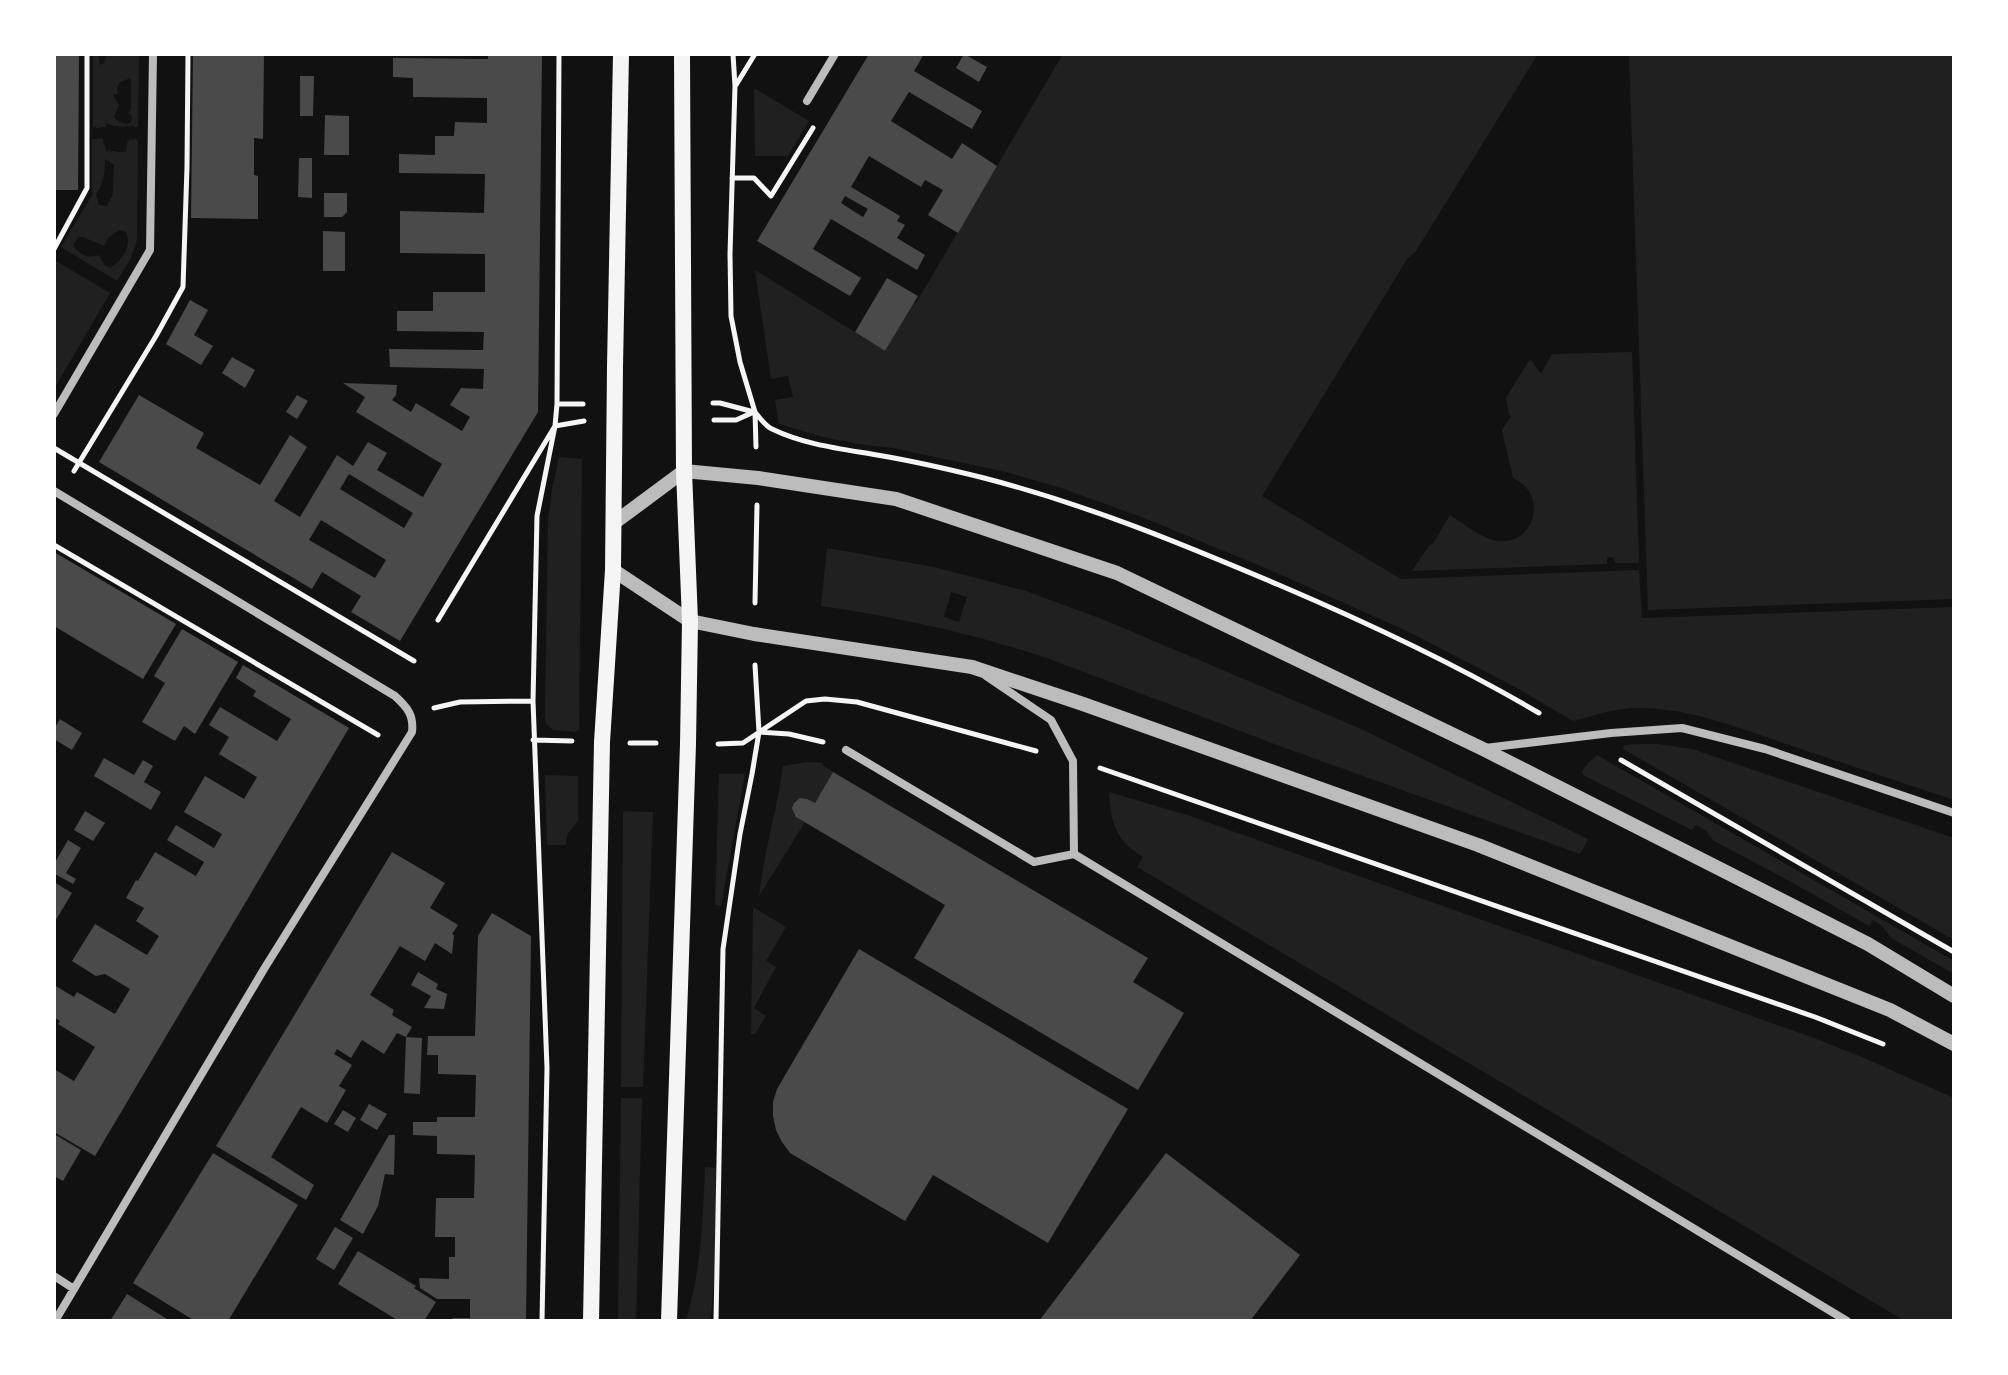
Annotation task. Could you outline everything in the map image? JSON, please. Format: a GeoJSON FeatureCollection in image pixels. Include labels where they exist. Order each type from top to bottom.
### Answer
{"type":"FeatureCollection","features":[{"type":"Feature","properties":{"kind":"main road"},"geometry":{"type":"LineString","coordinates":[[591,1321],[602,742],[613,570],[621,54]]}},
{"type":"Feature","properties":{"kind":"main road"},"geometry":{"type":"LineString","coordinates":[[669,1321],[690,621],[684,471],[682,54]]}},
{"type":"Feature","properties":{"kind":"street"},"geometry":{"type":"LineString","coordinates":[[54,414],[150,250],[153,54]]}},
{"type":"Feature","properties":{"kind":"street"},"geometry":{"type":"LineString","coordinates":[[807,101],[835,54]]}},
{"type":"Feature","properties":{"kind":"street"},"geometry":{"type":"LineString","coordinates":[[614,523],[684,471],[758,478],[896,499],[1117,573],[1483,749],[1868,944],[1954,996]]}},
{"type":"Feature","properties":{"kind":"street"},"geometry":{"type":"LineString","coordinates":[[54,491],[395,696],[408,708],[413,721],[412,732],[402,749],[264,969],[55,1321]]}},
{"type":"Feature","properties":{"kind":"street"},"geometry":{"type":"LineString","coordinates":[[613,570],[690,621],[754,634],[972,667],[1083,704],[1478,845],[1890,1010],[1954,1044]]}},
{"type":"Feature","properties":{"kind":"street"},"geometry":{"type":"LineString","coordinates":[[972,667],[1051,720],[1073,761],[1074,854]]}},
{"type":"Feature","properties":{"kind":"street"},"geometry":{"type":"LineString","coordinates":[[1483,749],[1611,733],[1682,728],[1765,749],[1954,813]]}},
{"type":"Feature","properties":{"kind":"street"},"geometry":{"type":"LineString","coordinates":[[846,750],[1034,862],[1074,854],[1847,1321]]}},
{"type":"Feature","properties":{"kind":"street"},"geometry":{"type":"LineString","coordinates":[[54,1276],[74,1289]]}},
{"type":"Feature","properties":{"kind":"path"},"geometry":{"type":"LineString","coordinates":[[54,249],[87,188],[87,54]]}},
{"type":"Feature","properties":{"kind":"path"},"geometry":{"type":"LineString","coordinates":[[542,1321],[547,1068],[533,701],[537,516],[557,404],[559,54]]}},
{"type":"Feature","properties":{"kind":"path"},"geometry":{"type":"LineString","coordinates":[[716,1321],[723,949],[759,732],[754,634],[758,478],[755,412],[740,362],[731,316],[733,54]]}},
{"type":"Feature","properties":{"kind":"path"},"geometry":{"type":"LineString","coordinates":[[735,86],[755,54]]}},
{"type":"Feature","properties":{"kind":"path"},"geometry":{"type":"LineString","coordinates":[[732,178],[754,178],[771,196],[819,118],[807,101]]}},
{"type":"Feature","properties":{"kind":"path"},"geometry":{"type":"LineString","coordinates":[[557,404],[615,403]]}},
{"type":"Feature","properties":{"kind":"path"},"geometry":{"type":"LineString","coordinates":[[755,412],[769,428],[810,442],[950,469],[1044,494],[1123,520],[1208,554]]}},
{"type":"Feature","properties":{"kind":"path"},"geometry":{"type":"LineString","coordinates":[[438,620],[555,426]]}},
{"type":"Feature","properties":{"kind":"path"},"geometry":{"type":"LineString","coordinates":[[54,448],[414,661]]}},
{"type":"Feature","properties":{"kind":"path"},"geometry":{"type":"LineString","coordinates":[[54,545],[402,749]]}},
{"type":"Feature","properties":{"kind":"path"},"geometry":{"type":"LineString","coordinates":[[413,721],[436,706],[460,702],[533,701]]}},
{"type":"Feature","properties":{"kind":"path"},"geometry":{"type":"LineString","coordinates":[[533,740],[743,743],[806,701],[857,702],[1110,771],[1815,1017],[1885,1045]]}},
{"type":"Feature","properties":{"kind":"path"},"geometry":{"type":"LineString","coordinates":[[759,732],[813,738],[846,750]]}},
{"type":"Feature","properties":{"kind":"shaded area"},"geometry":{"type":"Polygon","coordinates":[[[93,54],[98,54],[100,65],[107,54],[139,54],[138,127],[110,126],[106,123],[106,127],[93,128],[93,54]],[[131,78],[120,82],[118,94],[113,95],[119,105],[114,117],[121,123],[131,123],[132,116],[128,113],[131,110],[131,78]]]}},
{"type":"Feature","properties":{"kind":"shaded area"},"geometry":{"type":"Polygon","coordinates":[[[1063,54],[1538,54],[1416,251],[1407,259],[1262,496],[1401,579],[1639,570],[1642,618],[1954,607],[1954,800],[1697,716],[1630,708],[1573,721],[1407,631],[1144,518],[1006,472],[823,437],[779,424],[775,400],[793,397],[788,376],[771,379],[755,270],[885,351],[1063,54]]]}},
{"type":"Feature","properties":{"kind":"shaded area"},"geometry":{"type":"Polygon","coordinates":[[[1629,54],[1954,54],[1954,599],[1648,610],[1629,54]]]}},
{"type":"Feature","properties":{"kind":"shaded area"},"geometry":{"type":"Polygon","coordinates":[[[754,88],[809,121],[788,156],[755,156],[754,88]]]}},
{"type":"Feature","properties":{"kind":"shaded area"},"geometry":{"type":"Polygon","coordinates":[[[102,138],[110,153],[126,152],[128,138],[129,141],[135,138],[138,141],[137,240],[131,258],[117,281],[61,247],[92,195],[92,139],[96,142],[102,138]],[[105,159],[104,177],[96,194],[99,205],[107,206],[113,194],[114,165],[105,159]],[[119,230],[108,238],[104,246],[78,237],[73,246],[84,255],[99,255],[104,265],[110,268],[119,261],[127,247],[126,232],[119,230]]]}},
{"type":"Feature","properties":{"kind":"shaded area"},"geometry":{"type":"Polygon","coordinates":[[[54,260],[110,293],[54,389],[54,260]]]}},
{"type":"Feature","properties":{"kind":"shaded area"},"geometry":{"type":"Polygon","coordinates":[[[1632,352],[1639,563],[1615,563],[1614,558],[1607,557],[1607,564],[1412,571],[1450,515],[1493,540],[1507,541],[1527,529],[1534,508],[1532,496],[1525,486],[1513,478],[1502,430],[1511,416],[1506,398],[1530,359],[1541,374],[1552,354],[1632,352]]]}},
{"type":"Feature","properties":{"kind":"shaded area"},"geometry":{"type":"Polygon","coordinates":[[[559,457],[582,459],[579,729],[576,732],[553,730],[546,724],[545,718],[548,520],[559,457]]]}},
{"type":"Feature","properties":{"kind":"shaded area"},"geometry":{"type":"Polygon","coordinates":[[[827,548],[934,567],[1026,591],[1107,621],[1359,728],[1588,839],[1580,854],[1044,657],[933,627],[821,606],[827,548]],[[951,592],[944,617],[959,622],[967,597],[951,592]]]}},
{"type":"Feature","properties":{"kind":"shaded area"},"geometry":{"type":"Polygon","coordinates":[[[1658,744],[1692,749],[1954,838],[1954,940],[1623,749],[1624,745],[1658,744]]]}},
{"type":"Feature","properties":{"kind":"shaded area"},"geometry":{"type":"Polygon","coordinates":[[[1597,755],[1954,961],[1954,974],[1891,938],[1873,920],[1869,926],[1714,841],[1696,825],[1692,830],[1583,775],[1582,771],[1597,755]]]}},
{"type":"Feature","properties":{"kind":"shaded area"},"geometry":{"type":"Polygon","coordinates":[[[823,763],[833,772],[815,803],[802,798],[794,803],[795,814],[805,822],[759,896],[783,766],[823,763]]]}},
{"type":"Feature","properties":{"kind":"shaded area"},"geometry":{"type":"Polygon","coordinates":[[[719,774],[745,774],[721,906],[715,905],[719,774]]]}},
{"type":"Feature","properties":{"kind":"shaded area"},"geometry":{"type":"Polygon","coordinates":[[[545,775],[578,776],[578,821],[567,835],[566,845],[547,845],[545,775]]]}},
{"type":"Feature","properties":{"kind":"shaded area"},"geometry":{"type":"Polygon","coordinates":[[[1109,792],[1190,816],[1814,1038],[1954,1098],[1954,1321],[1905,1321],[1137,867],[1143,857],[1126,844],[1116,830],[1109,792]]]}},
{"type":"Feature","properties":{"kind":"shaded area"},"geometry":{"type":"Polygon","coordinates":[[[623,811],[653,812],[643,1087],[621,1087],[623,811]]]}},
{"type":"Feature","properties":{"kind":"shaded area"},"geometry":{"type":"Polygon","coordinates":[[[753,907],[786,927],[766,961],[776,967],[754,1008],[766,1016],[755,1034],[751,1034],[753,907]]]}},
{"type":"Feature","properties":{"kind":"shaded area"},"geometry":{"type":"Polygon","coordinates":[[[621,1098],[642,1098],[636,1321],[618,1321],[621,1098]]]}},
{"type":"Feature","properties":{"kind":"shaded area"},"geometry":{"type":"Polygon","coordinates":[[[705,1167],[717,1168],[715,1275],[710,1321],[686,1321],[698,1264],[705,1167]]]}},
{"type":"Feature","properties":{"kind":"building"},"geometry":{"type":"Polygon","coordinates":[[[54,54],[79,54],[78,190],[54,190],[54,54]]]}},
{"type":"Feature","properties":{"kind":"building"},"geometry":{"type":"Polygon","coordinates":[[[193,54],[264,54],[263,139],[254,138],[258,219],[191,218],[193,54]]]}},
{"type":"Feature","properties":{"kind":"building"},"geometry":{"type":"Polygon","coordinates":[[[488,54],[542,54],[538,412],[400,641],[351,612],[361,596],[322,572],[312,589],[99,462],[139,395],[204,433],[196,448],[260,485],[290,435],[307,447],[274,501],[300,517],[337,455],[353,466],[368,442],[387,453],[377,470],[423,497],[442,464],[356,412],[365,397],[343,383],[397,385],[392,400],[411,412],[416,403],[462,431],[470,417],[450,405],[461,388],[483,389],[484,369],[390,367],[389,349],[483,350],[484,332],[397,331],[397,311],[433,311],[433,292],[485,292],[485,254],[400,253],[400,211],[484,213],[485,174],[399,173],[399,154],[435,155],[435,136],[454,136],[455,122],[487,123],[487,98],[413,97],[413,78],[393,77],[393,58],[488,59],[488,54]],[[349,474],[340,489],[404,528],[413,513],[349,474]],[[321,520],[309,540],[375,578],[386,560],[321,520]]]}},
{"type":"Feature","properties":{"kind":"building"},"geometry":{"type":"Polygon","coordinates":[[[869,54],[924,54],[914,71],[982,111],[972,129],[909,92],[891,121],[952,159],[962,143],[997,166],[958,233],[928,215],[943,190],[925,180],[921,187],[869,156],[851,187],[900,216],[897,221],[905,225],[897,238],[925,255],[917,270],[831,219],[813,249],[861,278],[850,296],[757,241],[869,54]],[[845,196],[841,203],[863,217],[868,209],[845,196]]]}},
{"type":"Feature","properties":{"kind":"building"},"geometry":{"type":"Polygon","coordinates":[[[964,54],[987,67],[979,82],[956,68],[964,54]]]}},
{"type":"Feature","properties":{"kind":"building"},"geometry":{"type":"Polygon","coordinates":[[[300,76],[314,76],[313,116],[300,116],[300,76]]]}},
{"type":"Feature","properties":{"kind":"building"},"geometry":{"type":"Polygon","coordinates":[[[325,115],[349,116],[349,155],[324,155],[325,115]]]}},
{"type":"Feature","properties":{"kind":"building"},"geometry":{"type":"Polygon","coordinates":[[[299,158],[312,158],[312,198],[298,197],[299,158]]]}},
{"type":"Feature","properties":{"kind":"building"},"geometry":{"type":"Polygon","coordinates":[[[324,193],[347,193],[347,212],[342,217],[324,217],[324,193]]]}},
{"type":"Feature","properties":{"kind":"building"},"geometry":{"type":"Polygon","coordinates":[[[323,231],[345,232],[345,271],[323,271],[323,231]]]}},
{"type":"Feature","properties":{"kind":"building"},"geometry":{"type":"Polygon","coordinates":[[[887,278],[918,296],[885,351],[855,332],[887,278]]]}},
{"type":"Feature","properties":{"kind":"building"},"geometry":{"type":"Polygon","coordinates":[[[190,300],[208,310],[194,335],[213,346],[201,365],[166,344],[190,300]]]}},
{"type":"Feature","properties":{"kind":"building"},"geometry":{"type":"Polygon","coordinates":[[[232,357],[255,370],[245,388],[222,373],[232,357]]]}},
{"type":"Feature","properties":{"kind":"building"},"geometry":{"type":"Polygon","coordinates":[[[297,395],[308,401],[297,419],[286,412],[297,395]]]}},
{"type":"Feature","properties":{"kind":"building"},"geometry":{"type":"Polygon","coordinates":[[[54,552],[176,624],[143,679],[54,626],[54,552]]]}},
{"type":"Feature","properties":{"kind":"building"},"geometry":{"type":"Polygon","coordinates":[[[182,629],[238,662],[195,734],[184,726],[175,741],[142,722],[165,683],[154,676],[182,629]]]}},
{"type":"Feature","properties":{"kind":"building"},"geometry":{"type":"Polygon","coordinates":[[[243,665],[349,728],[95,1156],[54,1132],[54,1069],[74,1081],[95,1047],[58,1024],[60,1021],[54,1017],[54,985],[74,997],[77,992],[115,1014],[130,989],[105,974],[96,976],[72,961],[95,924],[147,955],[159,936],[136,921],[144,908],[126,898],[136,880],[155,852],[196,876],[204,862],[167,840],[176,825],[214,848],[222,834],[184,812],[205,776],[244,799],[257,777],[219,754],[229,737],[209,725],[220,707],[277,741],[291,719],[253,696],[256,691],[236,678],[243,665]]]}},
{"type":"Feature","properties":{"kind":"building"},"geometry":{"type":"Polygon","coordinates":[[[60,719],[82,733],[72,750],[54,739],[54,729],[60,719]]]}},
{"type":"Feature","properties":{"kind":"building"},"geometry":{"type":"Polygon","coordinates":[[[104,758],[134,775],[143,760],[153,766],[144,782],[161,792],[151,810],[94,776],[104,758]]]}},
{"type":"Feature","properties":{"kind":"building"},"geometry":{"type":"Polygon","coordinates":[[[833,772],[1148,958],[1133,982],[1184,1013],[1138,1090],[914,958],[945,905],[794,813],[794,803],[800,798],[815,803],[833,772]]]}},
{"type":"Feature","properties":{"kind":"building"},"geometry":{"type":"Polygon","coordinates":[[[85,811],[105,823],[93,841],[74,830],[85,811]]]}},
{"type":"Feature","properties":{"kind":"building"},"geometry":{"type":"Polygon","coordinates":[[[68,840],[81,848],[66,873],[76,879],[73,884],[55,874],[54,869],[68,840]]]}},
{"type":"Feature","properties":{"kind":"building"},"geometry":{"type":"Polygon","coordinates":[[[392,852],[445,883],[430,908],[458,925],[452,934],[452,954],[435,943],[425,961],[400,946],[370,995],[394,1010],[392,1015],[412,1027],[406,1037],[397,1033],[384,1054],[362,1040],[351,1058],[337,1049],[334,1054],[352,1065],[339,1086],[346,1090],[327,1123],[301,1107],[271,1157],[314,1185],[306,1200],[216,1146],[392,852]]]}},
{"type":"Feature","properties":{"kind":"building"},"geometry":{"type":"Polygon","coordinates":[[[54,882],[72,893],[54,923],[54,882]]]}},
{"type":"Feature","properties":{"kind":"building"},"geometry":{"type":"Polygon","coordinates":[[[492,913],[531,936],[526,1321],[451,1321],[453,1318],[470,1318],[470,1299],[437,1299],[420,1288],[419,1278],[449,1279],[449,1257],[455,1257],[455,1237],[435,1237],[436,1198],[474,1198],[475,1155],[437,1154],[437,1136],[413,1135],[413,1122],[437,1122],[437,1117],[475,1117],[476,1075],[438,1074],[438,1055],[427,1055],[428,1036],[475,1036],[478,936],[492,913]]]}},
{"type":"Feature","properties":{"kind":"building"},"geometry":{"type":"Polygon","coordinates":[[[859,949],[1128,1109],[1048,1243],[933,1175],[905,1221],[790,1153],[782,1142],[773,1116],[777,1089],[859,949]]]}},
{"type":"Feature","properties":{"kind":"building"},"geometry":{"type":"Polygon","coordinates":[[[418,972],[438,984],[436,989],[447,994],[444,1009],[424,1008],[431,996],[411,985],[418,972]]]}},
{"type":"Feature","properties":{"kind":"building"},"geometry":{"type":"Polygon","coordinates":[[[406,1037],[422,1038],[420,1094],[404,1093],[406,1037]]]}},
{"type":"Feature","properties":{"kind":"building"},"geometry":{"type":"Polygon","coordinates":[[[369,1104],[387,1114],[377,1130],[360,1120],[369,1104]]]}},
{"type":"Feature","properties":{"kind":"building"},"geometry":{"type":"Polygon","coordinates":[[[343,1110],[356,1118],[348,1132],[334,1124],[343,1110]]]}},
{"type":"Feature","properties":{"kind":"building"},"geometry":{"type":"Polygon","coordinates":[[[54,1134],[81,1150],[63,1181],[54,1176],[54,1134]]]}},
{"type":"Feature","properties":{"kind":"building"},"geometry":{"type":"Polygon","coordinates":[[[389,1135],[395,1135],[394,1175],[385,1174],[378,1206],[363,1234],[340,1220],[389,1135]]]}},
{"type":"Feature","properties":{"kind":"building"},"geometry":{"type":"Polygon","coordinates":[[[213,1153],[298,1205],[228,1321],[195,1321],[133,1283],[213,1153]]]}},
{"type":"Feature","properties":{"kind":"building"},"geometry":{"type":"Polygon","coordinates":[[[1166,1153],[1300,1255],[1250,1321],[1039,1321],[1166,1153]]]}},
{"type":"Feature","properties":{"kind":"building"},"geometry":{"type":"Polygon","coordinates":[[[335,1227],[353,1238],[334,1270],[316,1259],[335,1227]]]}},
{"type":"Feature","properties":{"kind":"building"},"geometry":{"type":"Polygon","coordinates":[[[358,1251],[416,1286],[414,1288],[436,1302],[424,1321],[399,1321],[338,1284],[358,1251]]]}},
{"type":"Feature","properties":{"kind":"building"},"geometry":{"type":"Polygon","coordinates":[[[127,1294],[170,1321],[110,1321],[127,1294]]]}}]}
